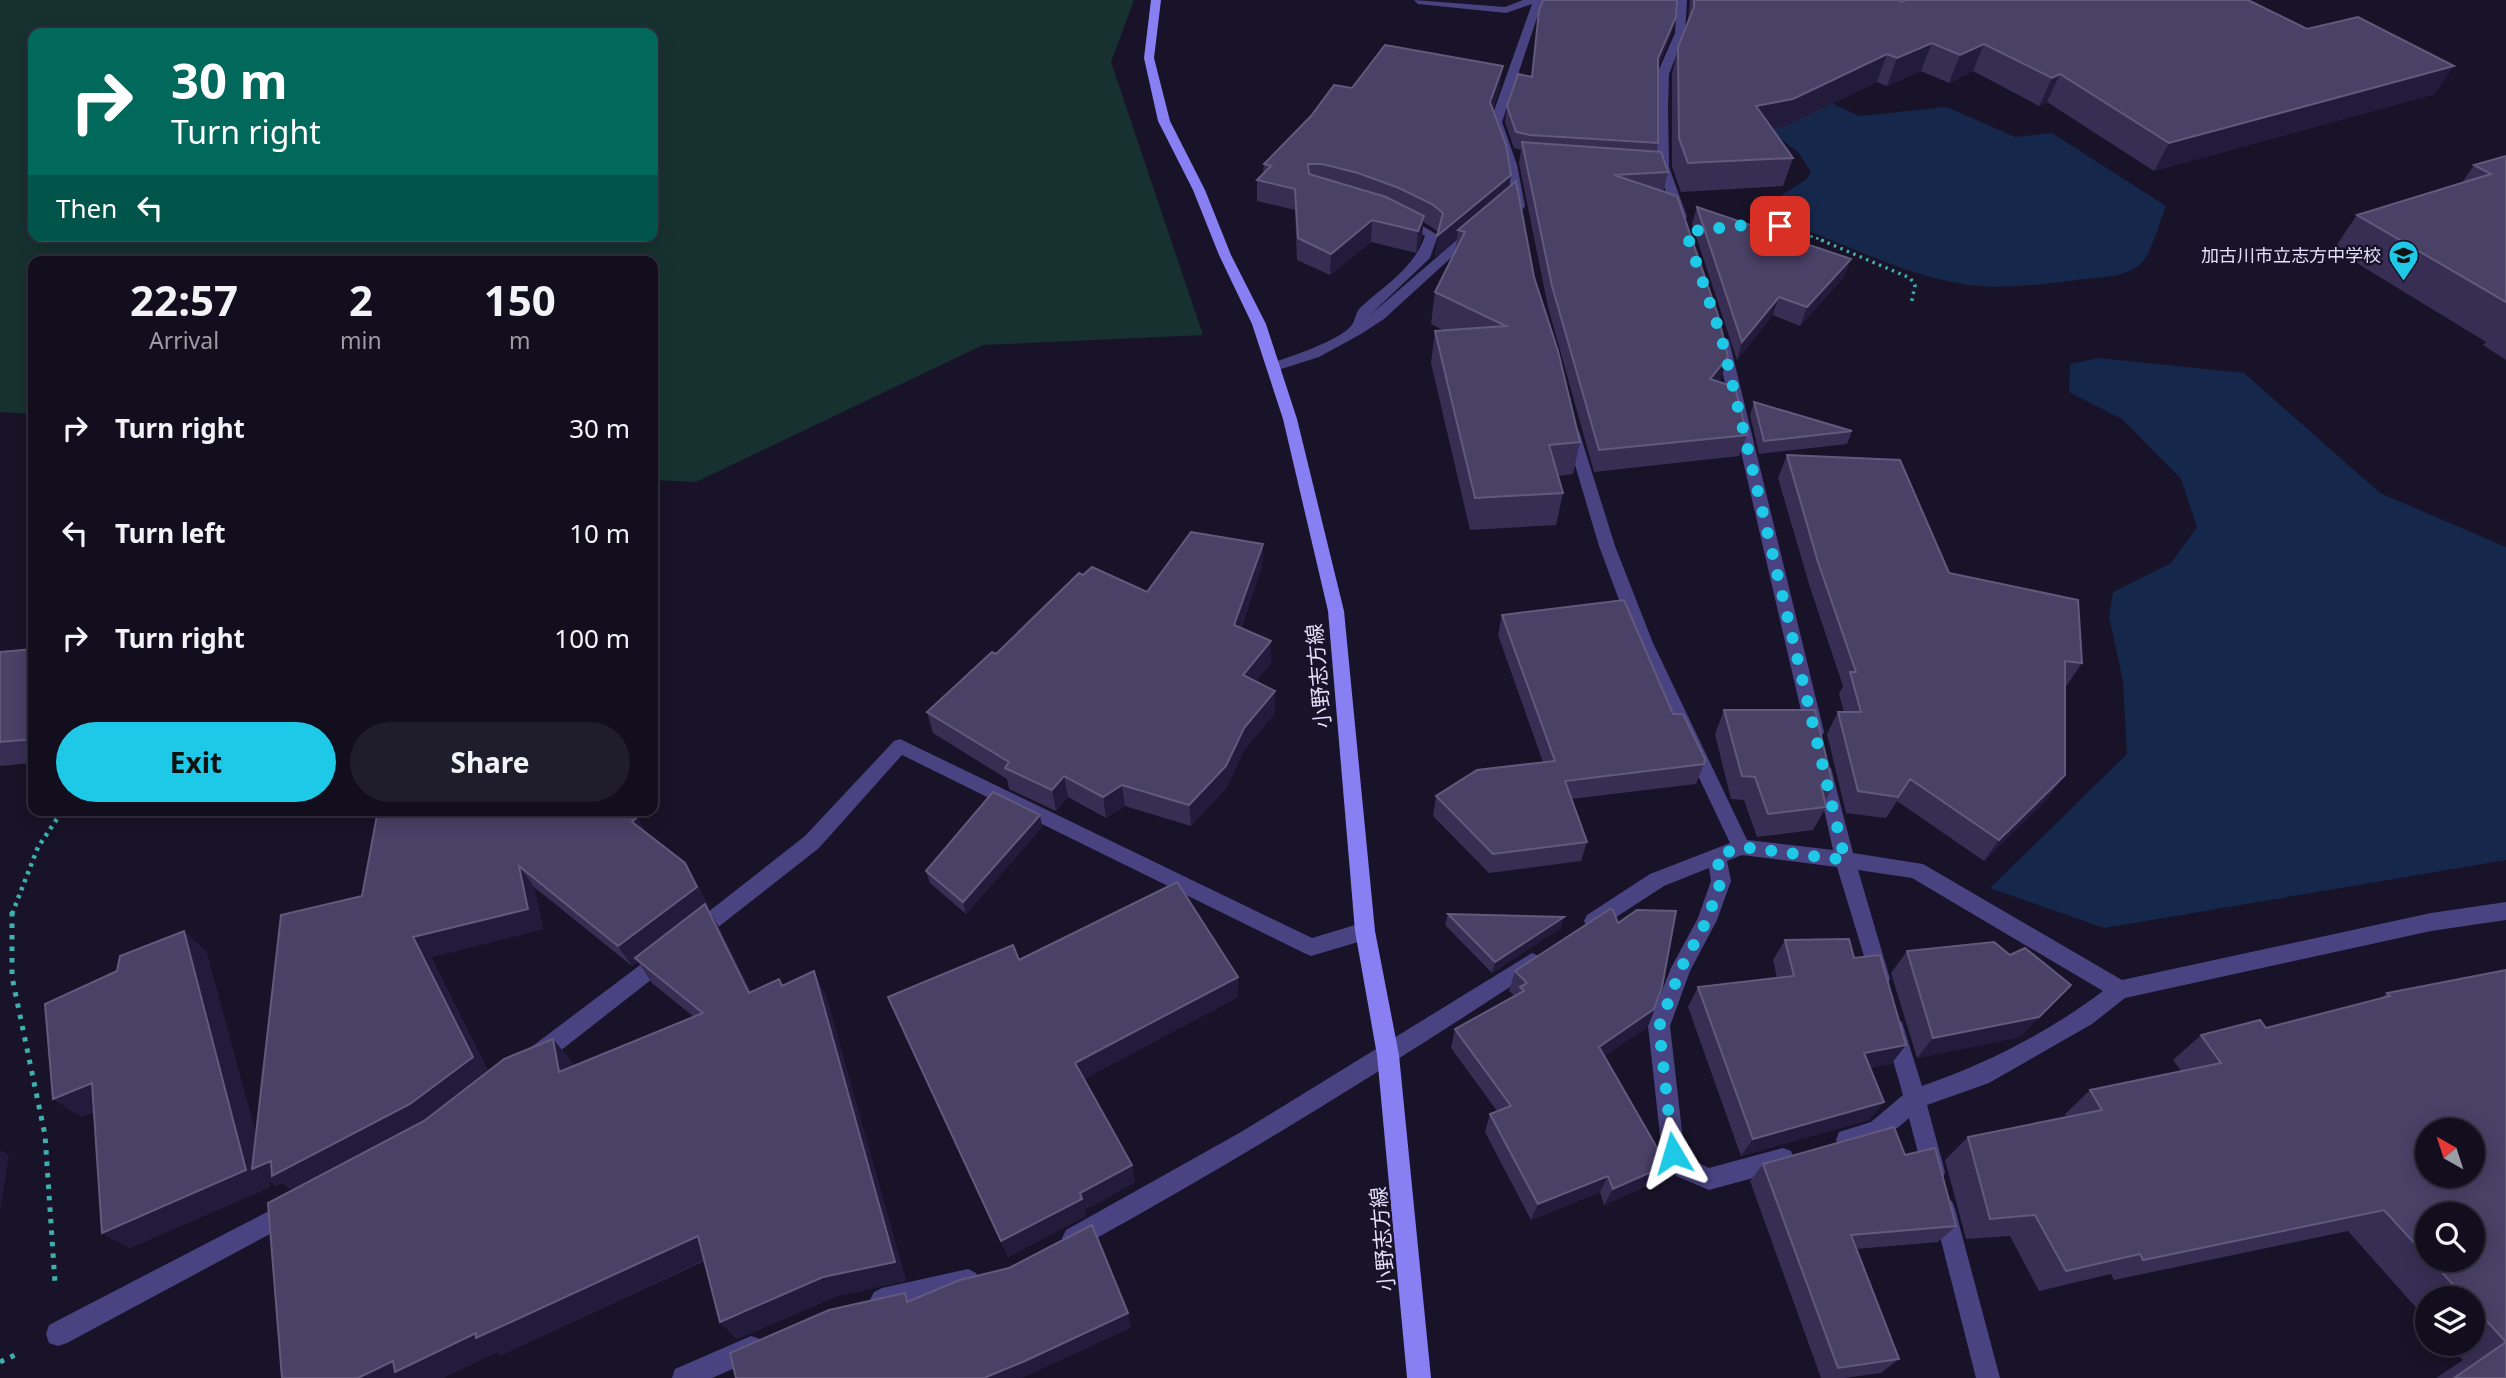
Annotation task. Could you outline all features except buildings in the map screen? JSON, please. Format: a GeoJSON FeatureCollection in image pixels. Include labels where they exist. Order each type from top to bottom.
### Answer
{"type":"FeatureCollection","features":[{"type":"Feature","properties":{"kind":"main road","name":"小野志方線"},"geometry":{"type":"LineString","coordinates":[[1156,0],[1149,58],[1164,121],[1199,190],[1225,255],[1259,324],[1290,419],[1336,611],[1365,931],[1388,1055],[1419,1378]]}},
{"type":"Feature","properties":{"kind":"street"},"geometry":{"type":"LineString","coordinates":[[1418,1],[1506,10],[1535,0]]}},
{"type":"Feature","properties":{"kind":"street"},"geometry":{"type":"LineString","coordinates":[[1522,223],[1513,201],[1511,164],[1496,122],[1535,0]]}},
{"type":"Feature","properties":{"kind":"street"},"geometry":{"type":"LineString","coordinates":[[1682,0],[1680,33],[1663,74],[1663,167],[1686,232]]}},
{"type":"Feature","properties":{"kind":"street"},"geometry":{"type":"LineString","coordinates":[[1356,331],[1364,311],[1383,297],[1425,255],[1432,235],[1415,223],[1385,211]]}},
{"type":"Feature","properties":{"kind":"street"},"geometry":{"type":"LineString","coordinates":[[1273,367],[1314,354],[1356,331],[1409,293],[1482,225]]}},
{"type":"Feature","properties":{"kind":"street"},"geometry":{"type":"LineString","coordinates":[[1717,323],[1845,860],[1884,993]]}},
{"type":"Feature","properties":{"kind":"street"},"geometry":{"type":"LineString","coordinates":[[1570,420],[1578,457],[1607,546],[1644,643],[1741,847]]}},
{"type":"Feature","properties":{"kind":"street"},"geometry":{"type":"LineString","coordinates":[[525,1066],[812,842],[900,746],[1311,947],[1365,931]]}},
{"type":"Feature","properties":{"kind":"street"},"geometry":{"type":"LineString","coordinates":[[1575,934],[1657,880],[1741,847],[1916,870],[2120,990]]}},
{"type":"Feature","properties":{"kind":"street"},"geometry":{"type":"LineString","coordinates":[[1717,856],[1721,881],[1707,920],[1681,968],[1659,1027],[1673,1153],[1684,1168],[1709,1179],[1808,1152]]}},
{"type":"Feature","properties":{"kind":"street"},"geometry":{"type":"LineString","coordinates":[[1833,1145],[1877,1131],[1915,1099],[1981,1076],[2085,1017],[2120,990],[2431,922],[2506,912]]}},
{"type":"Feature","properties":{"kind":"street"},"geometry":{"type":"LineString","coordinates":[[1055,1248],[1126,1210],[1388,1055],[1552,949]]}},
{"type":"Feature","properties":{"kind":"street"},"geometry":{"type":"LineString","coordinates":[[1892,1019],[1988,1378]]}},
{"type":"Feature","properties":{"kind":"street"},"geometry":{"type":"LineString","coordinates":[[58,1334],[304,1204]]}},
{"type":"Feature","properties":{"kind":"street"},"geometry":{"type":"LineString","coordinates":[[864,1304],[994,1276]]}},
{"type":"Feature","properties":{"kind":"street"},"geometry":{"type":"LineString","coordinates":[[684,1378],[774,1338]]}},
{"type":"Feature","properties":{"kind":"path"},"geometry":{"type":"LineString","coordinates":[[1686,232],[1744,225],[1780,226],[1813,236],[1910,278],[1915,285],[1911,305]]}},
{"type":"Feature","properties":{"kind":"path"},"geometry":{"type":"LineString","coordinates":[[58,1334],[45,1136],[12,977],[12,913],[38,847],[59,816]]}},
{"type":"Feature","properties":{"kind":"green space"},"geometry":{"type":"Polygon","coordinates":[[[0,0],[1134,0],[1111,62],[1203,335],[983,345],[696,482],[658,480],[658,256],[28,256],[28,414],[0,412],[0,0]]]}},
{"type":"Feature","properties":{"kind":"water"},"geometry":{"type":"Polygon","coordinates":[[[1731,56],[1859,116],[1947,107],[2015,137],[2052,133],[2166,206],[2150,248],[2138,266],[2116,275],[2031,285],[1978,286],[1923,275],[1765,217],[1763,210],[1768,204],[1807,179],[1811,172],[1798,152],[1723,95],[1731,56]]]}},
{"type":"Feature","properties":{"kind":"water"},"geometry":{"type":"Polygon","coordinates":[[[2099,358],[2244,373],[2380,493],[2506,547],[2506,860],[2104,928],[1990,888],[2127,754],[2123,681],[2109,617],[2113,592],[2171,563],[2197,527],[2181,479],[2122,419],[2069,392],[2070,364],[2099,358]]]}},
{"type":"Feature","properties":{"kind":"place","name":"加古川市立志方中学校"},"geometry":{"type":"Point","coordinates":[2404,283]}},
{"type":"Feature","properties":{"kind":"route"},"geometry":{"type":"LineString","coordinates":[[1673,1153],[1659,1027],[1681,968],[1707,920],[1721,881],[1717,856],[1741,847],[1845,860],[1721,336],[1686,232],[1744,225],[1780,226]]}}]}
